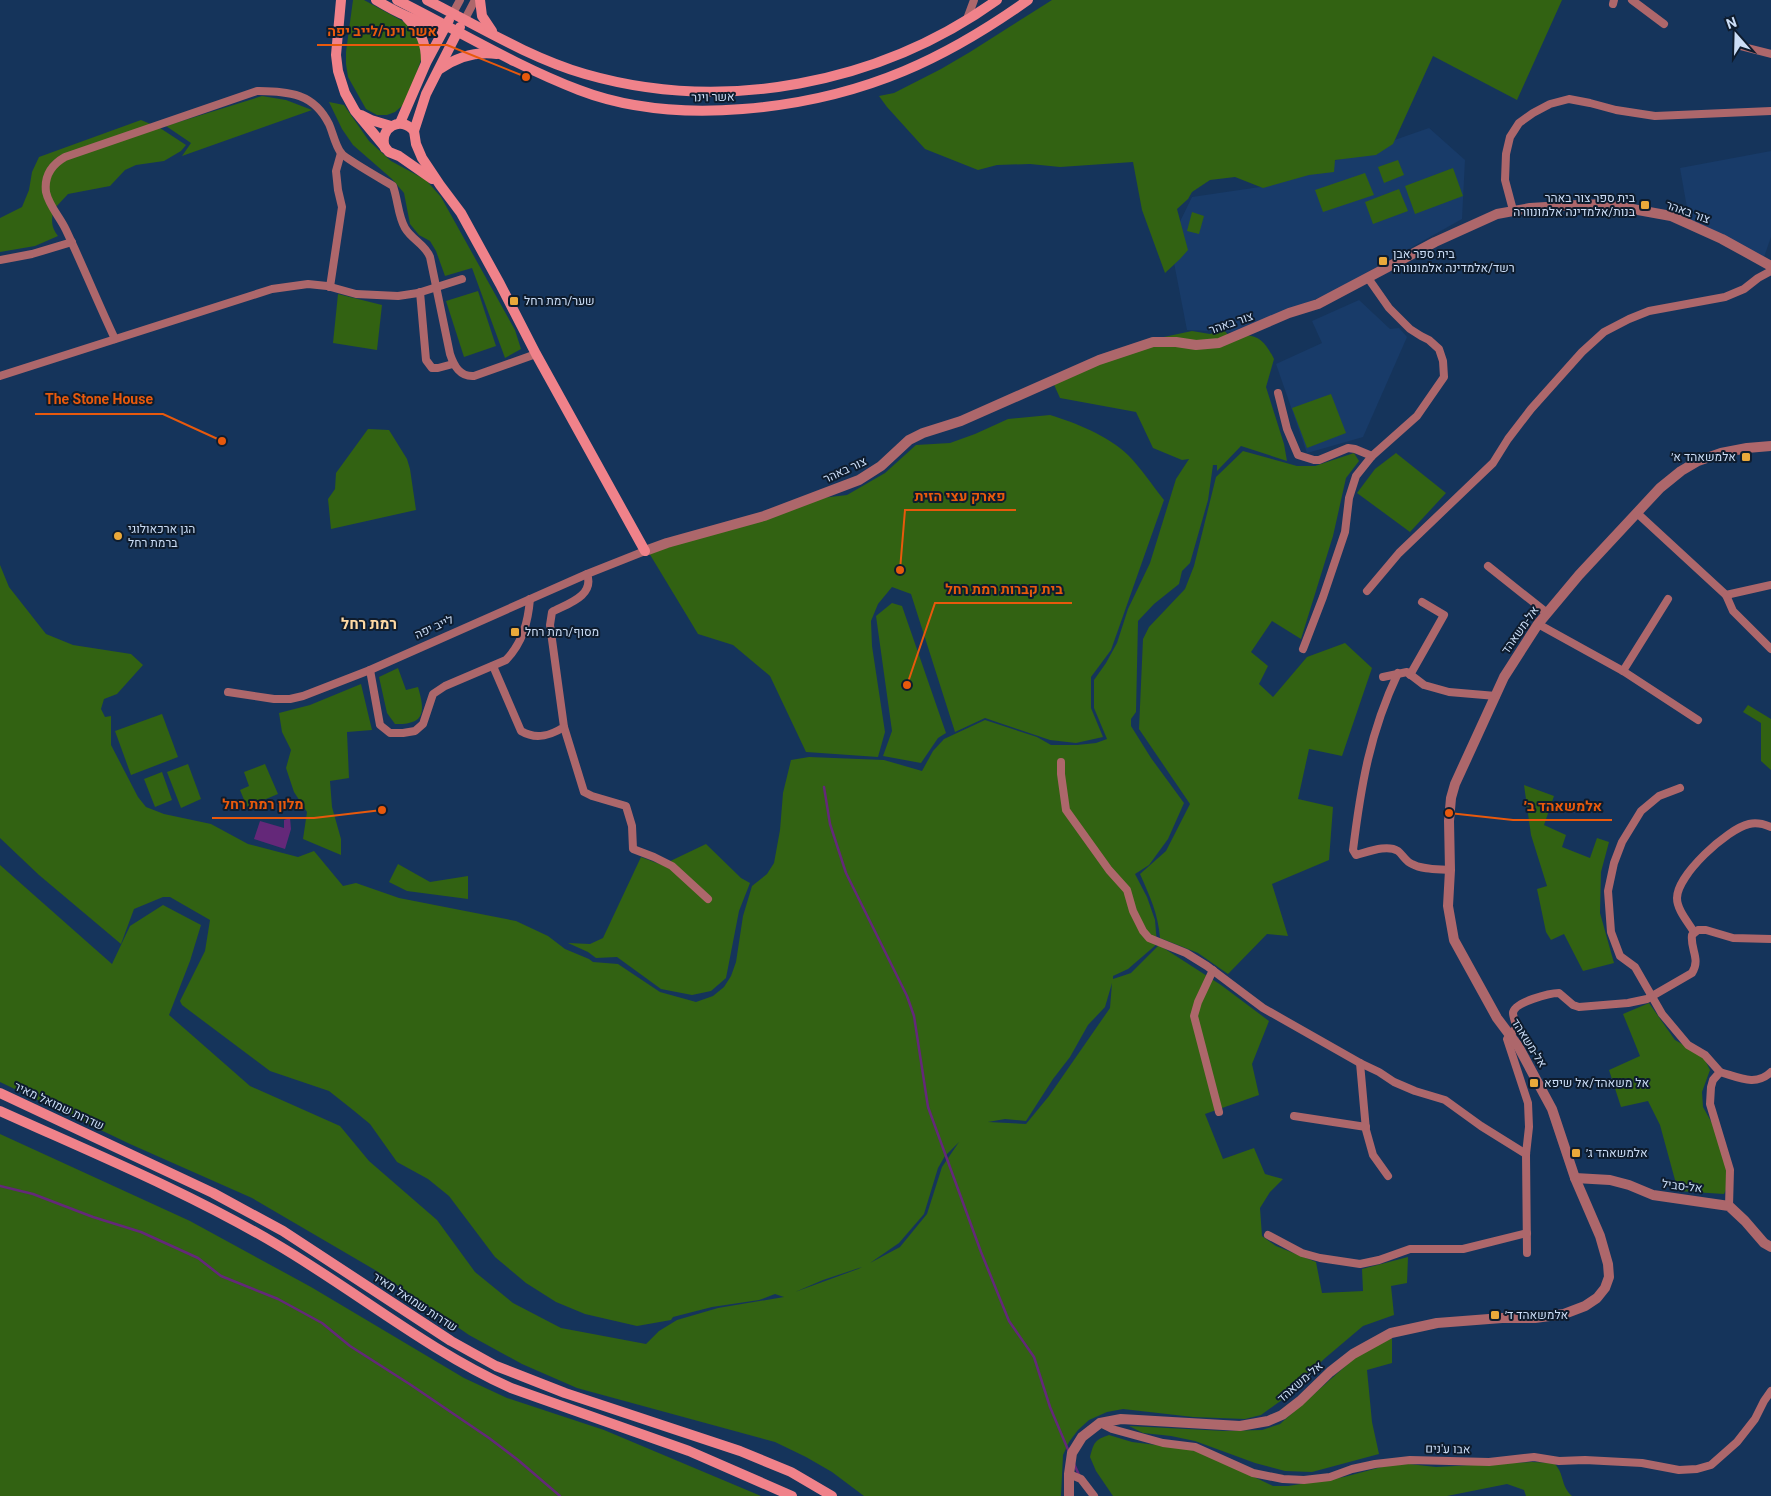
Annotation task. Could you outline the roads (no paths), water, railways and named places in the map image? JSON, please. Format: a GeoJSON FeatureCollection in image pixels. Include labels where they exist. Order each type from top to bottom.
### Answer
{"type":"FeatureCollection","features":[{"type":"Feature","properties":{"kind":"main road"},"geometry":{"type":"LineString","coordinates":[[376,0],[404,15],[428,24],[446,25]]}},
{"type":"Feature","properties":{"kind":"main road","name":"אשר וינר"},"geometry":{"type":"LineString","coordinates":[[397,0],[502,54],[580,90],[611,100],[674,109],[730,110],[760,108],[815,99],[876,82],[905,71],[934,56],[1001,19],[1028,0]]}},
{"type":"Feature","properties":{"kind":"main road","name":"אשר וינר"},"geometry":{"type":"LineString","coordinates":[[427,0],[496,36],[548,60],[584,73],[615,82],[691,91],[726,91],[794,86],[846,72],[908,51],[966,21],[997,0]]}},
{"type":"Feature","properties":{"kind":"main road"},"geometry":{"type":"LineString","coordinates":[[480,0],[480,10],[484,21],[496,36]]}},
{"type":"Feature","properties":{"kind":"main road"},"geometry":{"type":"LineString","coordinates":[[341,1],[336,56],[338,71],[345,93],[355,111],[389,152],[399,156],[440,185]]}},
{"type":"Feature","properties":{"kind":"main road"},"geometry":{"type":"LineString","coordinates":[[386,148],[383,138],[384,133],[396,125],[453,13]]}},
{"type":"Feature","properties":{"kind":"main road"},"geometry":{"type":"LineString","coordinates":[[404,15],[421,33],[426,50],[426,63]]}},
{"type":"Feature","properties":{"kind":"main road"},"geometry":{"type":"LineString","coordinates":[[464,19],[420,111],[414,131],[416,144],[428,169],[461,213],[536,354],[645,551]]}},
{"type":"Feature","properties":{"kind":"main road"},"geometry":{"type":"LineString","coordinates":[[438,71],[455,60],[470,55],[502,54]]}},
{"type":"Feature","properties":{"kind":"main road"},"geometry":{"type":"LineString","coordinates":[[355,111],[371,120],[396,125],[408,125],[414,131]]}},
{"type":"Feature","properties":{"kind":"main road"},"geometry":{"type":"LineString","coordinates":[[399,156],[411,152],[416,144]]}},
{"type":"Feature","properties":{"kind":"main road","name":"שדרות שמואל מאיר"},"geometry":{"type":"LineString","coordinates":[[0,1093],[213,1193],[283,1231],[451,1341],[496,1366],[565,1394],[749,1454],[791,1472],[832,1496]]}},
{"type":"Feature","properties":{"kind":"main road"},"geometry":{"type":"LineString","coordinates":[[0,1111],[146,1177],[246,1227],[302,1260],[423,1340],[489,1378],[520,1391],[689,1451],[792,1496]]}},
{"type":"Feature","properties":{"kind":"street"},"geometry":{"type":"LineString","coordinates":[[453,13],[460,0]]}},
{"type":"Feature","properties":{"kind":"street"},"geometry":{"type":"LineString","coordinates":[[464,19],[475,0]]}},
{"type":"Feature","properties":{"kind":"street"},"geometry":{"type":"LineString","coordinates":[[966,21],[974,0]]}},
{"type":"Feature","properties":{"kind":"street"},"geometry":{"type":"LineString","coordinates":[[1632,0],[1664,24]]}},
{"type":"Feature","properties":{"kind":"street"},"geometry":{"type":"LineString","coordinates":[[1740,46],[1771,54]]}},
{"type":"Feature","properties":{"kind":"street"},"geometry":{"type":"LineString","coordinates":[[115,339],[72,242],[49,200],[46,192],[46,181],[50,170],[55,163],[65,157],[256,90],[276,91],[302,96],[314,102],[322,112],[341,153],[393,186],[404,226],[410,236],[427,249],[434,270],[453,364],[464,374],[474,376],[536,354]]}},
{"type":"Feature","properties":{"kind":"street"},"geometry":{"type":"LineString","coordinates":[[1512,210],[1505,180],[1506,154],[1510,137],[1519,123],[1550,104],[1569,99],[1616,110],[1655,116],[1771,111]]}},
{"type":"Feature","properties":{"kind":"street"},"geometry":{"type":"LineString","coordinates":[[330,287],[342,207],[336,171],[341,153]]}},
{"type":"Feature","properties":{"kind":"street","name":"צור באהר"},"geometry":{"type":"LineString","coordinates":[[645,551],[764,516],[859,480],[882,466],[909,440],[961,421],[1099,360],[1153,342],[1176,342],[1196,345],[1219,343],[1289,313],[1318,304],[1465,228],[1497,214],[1512,210],[1604,204],[1672,216],[1722,239],[1771,266]]}},
{"type":"Feature","properties":{"kind":"street"},"geometry":{"type":"LineString","coordinates":[[0,260],[32,254],[72,242]]}},
{"type":"Feature","properties":{"kind":"street"},"geometry":{"type":"LineString","coordinates":[[1368,591],[1399,553],[1493,463],[1508,439],[1531,409],[1582,352],[1604,332],[1650,311],[1725,297],[1744,289],[1771,271]]}},
{"type":"Feature","properties":{"kind":"street"},"geometry":{"type":"LineString","coordinates":[[1303,650],[1324,598],[1345,532],[1349,498],[1356,476],[1372,456],[1417,416],[1444,377],[1443,361],[1438,349],[1429,340],[1410,329],[1389,308],[1368,278]]}},
{"type":"Feature","properties":{"kind":"street"},"geometry":{"type":"LineString","coordinates":[[0,376],[272,289],[308,284],[330,287],[356,294],[398,296],[420,292],[462,279]]}},
{"type":"Feature","properties":{"kind":"street"},"geometry":{"type":"LineString","coordinates":[[420,292],[426,360],[432,368],[453,364]]}},
{"type":"Feature","properties":{"kind":"street"},"geometry":{"type":"LineString","coordinates":[[1278,392],[1287,429],[1298,455],[1319,460],[1348,448],[1372,456]]}},
{"type":"Feature","properties":{"kind":"street","name":"אל-משאהד"},"geometry":{"type":"LineString","coordinates":[[1100,1423],[1121,1419],[1240,1426],[1268,1421],[1282,1415],[1300,1401],[1330,1372],[1354,1354],[1391,1332],[1437,1323],[1502,1318],[1535,1318],[1564,1314],[1585,1306],[1597,1298],[1605,1288],[1609,1277],[1608,1264],[1600,1236],[1574,1178],[1552,1109],[1518,1046],[1497,1018],[1454,940],[1448,906],[1451,798],[1455,784],[1504,677],[1538,624],[1579,575],[1660,488],[1680,470],[1721,453],[1771,446]]}},
{"type":"Feature","properties":{"kind":"street"},"geometry":{"type":"LineString","coordinates":[[1636,514],[1726,595],[1733,611],[1771,649]]}},
{"type":"Feature","properties":{"kind":"street","name":"לייב יפה"},"geometry":{"type":"LineString","coordinates":[[228,692],[274,699],[290,699],[303,696],[370,670],[587,574],[645,551]]}},
{"type":"Feature","properties":{"kind":"street"},"geometry":{"type":"LineString","coordinates":[[1488,566],[1547,613]]}},
{"type":"Feature","properties":{"kind":"street"},"geometry":{"type":"LineString","coordinates":[[587,574],[589,580],[587,589],[579,598],[552,612],[550,626],[564,727],[584,792],[626,806],[632,826],[633,849],[672,866],[708,899]]}},
{"type":"Feature","properties":{"kind":"street"},"geometry":{"type":"LineString","coordinates":[[1726,595],[1771,585]]}},
{"type":"Feature","properties":{"kind":"street"},"geometry":{"type":"LineString","coordinates":[[370,670],[380,725],[390,733],[415,731],[423,724],[433,694],[444,686],[506,660],[514,652],[521,640],[530,599]]}},
{"type":"Feature","properties":{"kind":"street"},"geometry":{"type":"LineString","coordinates":[[1623,671],[1668,599]]}},
{"type":"Feature","properties":{"kind":"street"},"geometry":{"type":"LineString","coordinates":[[1410,675],[1444,615],[1422,602]]}},
{"type":"Feature","properties":{"kind":"street"},"geometry":{"type":"LineString","coordinates":[[1538,624],[1623,671],[1698,720]]}},
{"type":"Feature","properties":{"kind":"street"},"geometry":{"type":"LineString","coordinates":[[492,666],[521,731],[530,736],[541,736],[553,734],[564,727]]}},
{"type":"Feature","properties":{"kind":"street"},"geometry":{"type":"LineString","coordinates":[[1383,677],[1407,672],[1424,685],[1449,692],[1496,696]]}},
{"type":"Feature","properties":{"kind":"street"},"geometry":{"type":"LineString","coordinates":[[1398,673],[1387,696],[1373,737],[1360,796],[1353,850],[1356,855],[1384,848],[1393,849],[1399,852],[1411,864],[1450,870]]}},
{"type":"Feature","properties":{"kind":"street"},"geometry":{"type":"LineString","coordinates":[[1061,762],[1066,810],[1109,870],[1126,890],[1133,911],[1143,931],[1150,938],[1186,953],[1213,970],[1263,1008],[1360,1063],[1415,1091],[1444,1100],[1526,1154]]}},
{"type":"Feature","properties":{"kind":"street"},"geometry":{"type":"LineString","coordinates":[[1680,788],[1659,796],[1641,811],[1622,842],[1614,863],[1608,891],[1611,932],[1620,956],[1634,967],[1662,1014],[1688,1044],[1704,1055],[1720,1072],[1757,1081],[1766,1077],[1771,1072]]}},
{"type":"Feature","properties":{"kind":"street"},"geometry":{"type":"LineString","coordinates":[[1694,932],[1678,906],[1679,889],[1686,876],[1713,846],[1735,830],[1750,823],[1762,823],[1771,827]]}},
{"type":"Feature","properties":{"kind":"street"},"geometry":{"type":"LineString","coordinates":[[1694,932],[1706,930],[1733,938],[1771,939]]}},
{"type":"Feature","properties":{"kind":"street"},"geometry":{"type":"LineString","coordinates":[[1527,1253],[1526,1154],[1529,1127],[1528,1103],[1507,1039],[1516,1028],[1514,1009],[1548,994],[1559,993],[1573,1005],[1579,1007],[1628,1003],[1652,997],[1692,973],[1696,968],[1697,960],[1691,940],[1694,932]]}},
{"type":"Feature","properties":{"kind":"street"},"geometry":{"type":"LineString","coordinates":[[1213,970],[1198,1002],[1194,1016],[1219,1112]]}},
{"type":"Feature","properties":{"kind":"street"},"geometry":{"type":"LineString","coordinates":[[1360,1063],[1366,1127],[1373,1155],[1388,1176]]}},
{"type":"Feature","properties":{"kind":"street"},"geometry":{"type":"LineString","coordinates":[[1720,1072],[1713,1080],[1710,1104],[1730,1170],[1729,1206],[1746,1221],[1764,1243],[1771,1247]]}},
{"type":"Feature","properties":{"kind":"street"},"geometry":{"type":"LineString","coordinates":[[1294,1116],[1366,1127]]}},
{"type":"Feature","properties":{"kind":"street","name":"אל-סביל"},"geometry":{"type":"LineString","coordinates":[[1574,1178],[1610,1180],[1654,1195],[1729,1206]]}},
{"type":"Feature","properties":{"kind":"street"},"geometry":{"type":"LineString","coordinates":[[1268,1235],[1302,1253],[1320,1258],[1360,1264],[1379,1260],[1410,1249],[1463,1249],[1527,1232]]}},
{"type":"Feature","properties":{"kind":"street","name":"אבו ע'נים"},"geometry":{"type":"LineString","coordinates":[[1100,1423],[1112,1429],[1154,1440],[1195,1447],[1253,1473],[1283,1479],[1304,1480],[1330,1477],[1352,1469],[1375,1464],[1410,1460],[1489,1462],[1534,1457],[1559,1461],[1585,1460],[1642,1463],[1679,1470],[1697,1469],[1711,1465],[1737,1442],[1756,1419],[1771,1391]]}},
{"type":"Feature","properties":{"kind":"street"},"geometry":{"type":"LineString","coordinates":[[1068,1496],[1072,1453],[1076,1445],[1090,1429],[1100,1423]]}},
{"type":"Feature","properties":{"kind":"street"},"geometry":{"type":"LineString","coordinates":[[1069,1474],[1081,1479],[1094,1496]]}},
{"type":"Feature","properties":{"kind":"waterway"},"geometry":{"type":"LineString","coordinates":[[824,787],[830,824],[846,873],[907,996],[914,1016],[928,1107],[981,1252],[1009,1321],[1034,1357],[1050,1407],[1069,1452]]}},
{"type":"Feature","properties":{"kind":"waterway"},"geometry":{"type":"LineString","coordinates":[[0,1186],[33,1194],[93,1217],[141,1232],[198,1258],[221,1276],[278,1299],[322,1323],[350,1346],[489,1438],[560,1496]]}},
{"type":"Feature","properties":{"kind":"waterway"},"geometry":{"type":"LineString","coordinates":[[1074,1464],[1080,1477]]}},
{"type":"Feature","properties":{"kind":"place","name":"אשר וינר/לייב יפה"},"geometry":{"type":"Point","coordinates":[526,77]}},
{"type":"Feature","properties":{"kind":"place","name":"בית ספר צור באהר בנות/אלמדינה אלמונוורה"},"geometry":{"type":"Point","coordinates":[1645,205]}},
{"type":"Feature","properties":{"kind":"place","name":"בית ספר אבן רשד/אלמדינה אלמונוורה"},"geometry":{"type":"Point","coordinates":[1383,261]}},
{"type":"Feature","properties":{"kind":"place","name":"שער/רמת רחל"},"geometry":{"type":"Point","coordinates":[514,301]}},
{"type":"Feature","properties":{"kind":"place","name":"The Stone House"},"geometry":{"type":"Point","coordinates":[222,441]}},
{"type":"Feature","properties":{"kind":"place","name":"אלמשאהד א׳"},"geometry":{"type":"Point","coordinates":[1746,457]}},
{"type":"Feature","properties":{"kind":"place","name":"הגן ארכאולוגי ברמת רחל"},"geometry":{"type":"Point","coordinates":[118,536]}},
{"type":"Feature","properties":{"kind":"place","name":"פארק עצי הזית"},"geometry":{"type":"Point","coordinates":[900,570]}},
{"type":"Feature","properties":{"kind":"place","name":"מסוף/רמת רחל"},"geometry":{"type":"Point","coordinates":[515,632]}},
{"type":"Feature","properties":{"kind":"place","name":"בית קברות רמת רחל"},"geometry":{"type":"Point","coordinates":[907,685]}},
{"type":"Feature","properties":{"kind":"place","name":"מלון רמת רחל"},"geometry":{"type":"Point","coordinates":[382,810]}},
{"type":"Feature","properties":{"kind":"place","name":"אלמשאהד ב׳"},"geometry":{"type":"Point","coordinates":[1449,813]}},
{"type":"Feature","properties":{"kind":"place","name":"אל משאהד/אל שיפא"},"geometry":{"type":"Point","coordinates":[1534,1083]}},
{"type":"Feature","properties":{"kind":"place","name":"אלמשאהד ג׳"},"geometry":{"type":"Point","coordinates":[1576,1153]}},
{"type":"Feature","properties":{"kind":"place","name":"אלמשאהד ד׳"},"geometry":{"type":"Point","coordinates":[1495,1315]}},
{"type":"Feature","properties":{"kind":"district","name":"רמת רחל"},"geometry":{"type":"Point","coordinates":[369,624]}}]}
